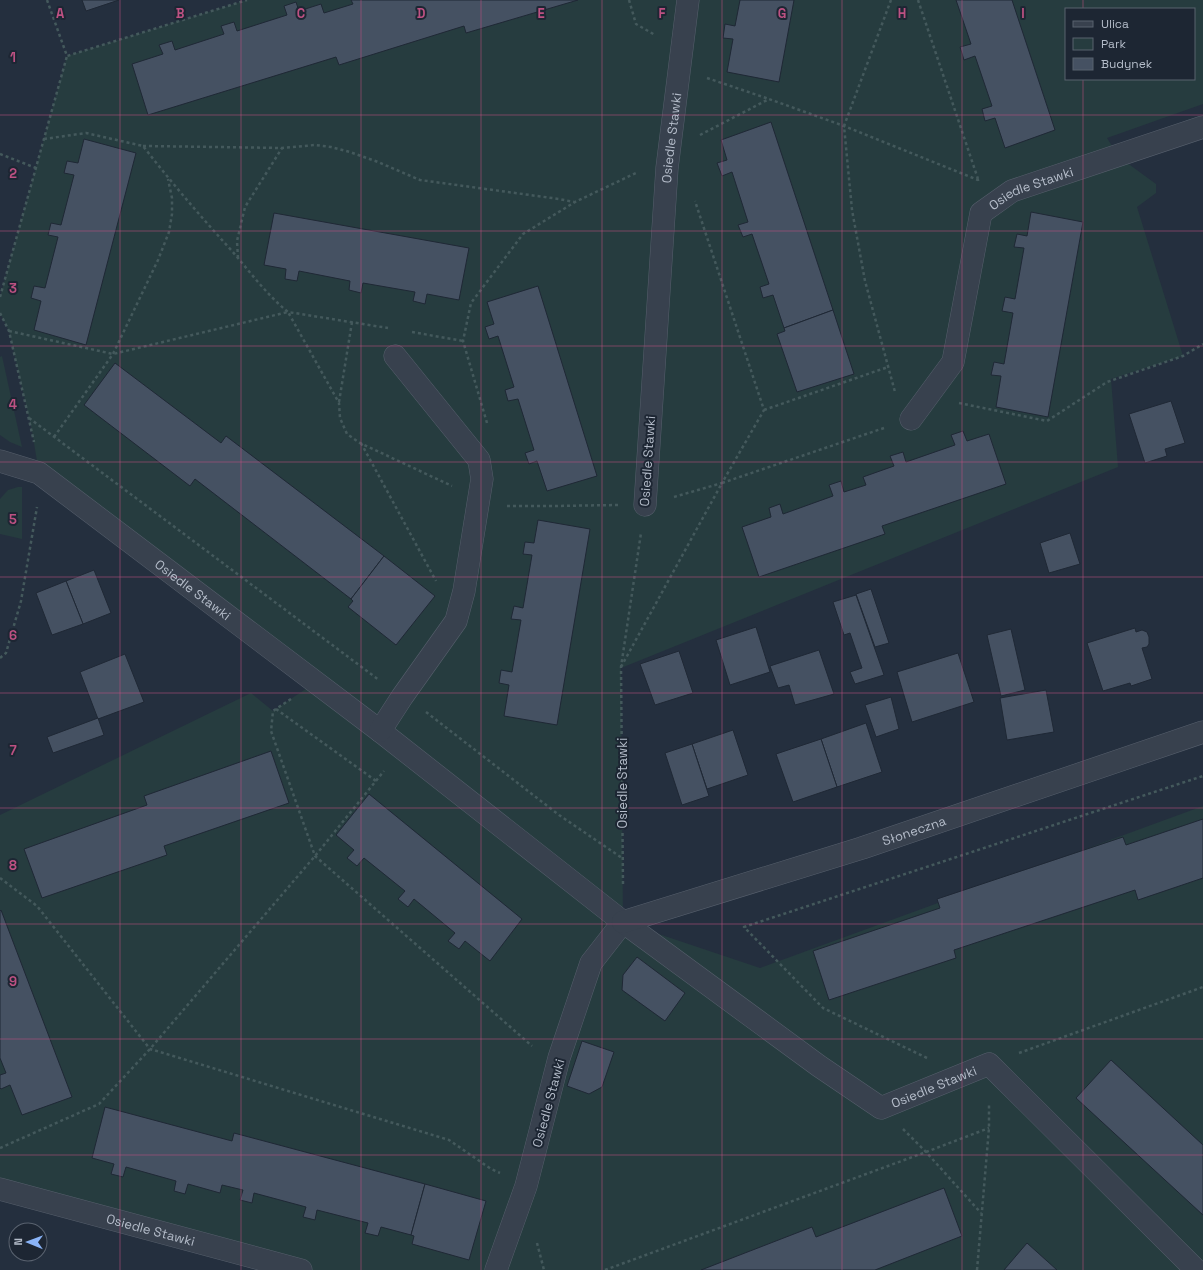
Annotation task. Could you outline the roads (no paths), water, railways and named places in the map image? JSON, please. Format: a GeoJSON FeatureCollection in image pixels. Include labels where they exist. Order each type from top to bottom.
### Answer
{"type":"FeatureCollection","features":[{"type":"Feature","properties":{"kind":"street","name":"Osiedle Stawki"},"geometry":{"type":"LineString","coordinates":[[645,505],[667,168],[683,52],[688,0]]}},
{"type":"Feature","properties":{"kind":"street","name":"Osiedle Stawki"},"geometry":{"type":"LineString","coordinates":[[911,419],[953,362],[982,213],[1012,190],[1203,127]]}},
{"type":"Feature","properties":{"kind":"street"},"geometry":{"type":"LineString","coordinates":[[380,730],[456,621],[464,591],[482,479],[479,460],[395,356]]}},
{"type":"Feature","properties":{"kind":"street","name":"Osiedle Stawki"},"geometry":{"type":"LineString","coordinates":[[0,461],[39,473],[380,730],[402,749],[623,922],[819,1066],[881,1108],[989,1064],[1196,1270]]}},
{"type":"Feature","properties":{"kind":"street","name":"Słoneczna"},"geometry":{"type":"LineString","coordinates":[[623,922],[862,848],[1203,732]]}},
{"type":"Feature","properties":{"kind":"street","name":"Osiedle Stawki"},"geometry":{"type":"LineString","coordinates":[[496,1270],[526,1186],[557,1067],[591,963],[623,922]]}},
{"type":"Feature","properties":{"kind":"street","name":"Osiedle Stawki"},"geometry":{"type":"LineString","coordinates":[[0,1189],[301,1270]]}}]}
